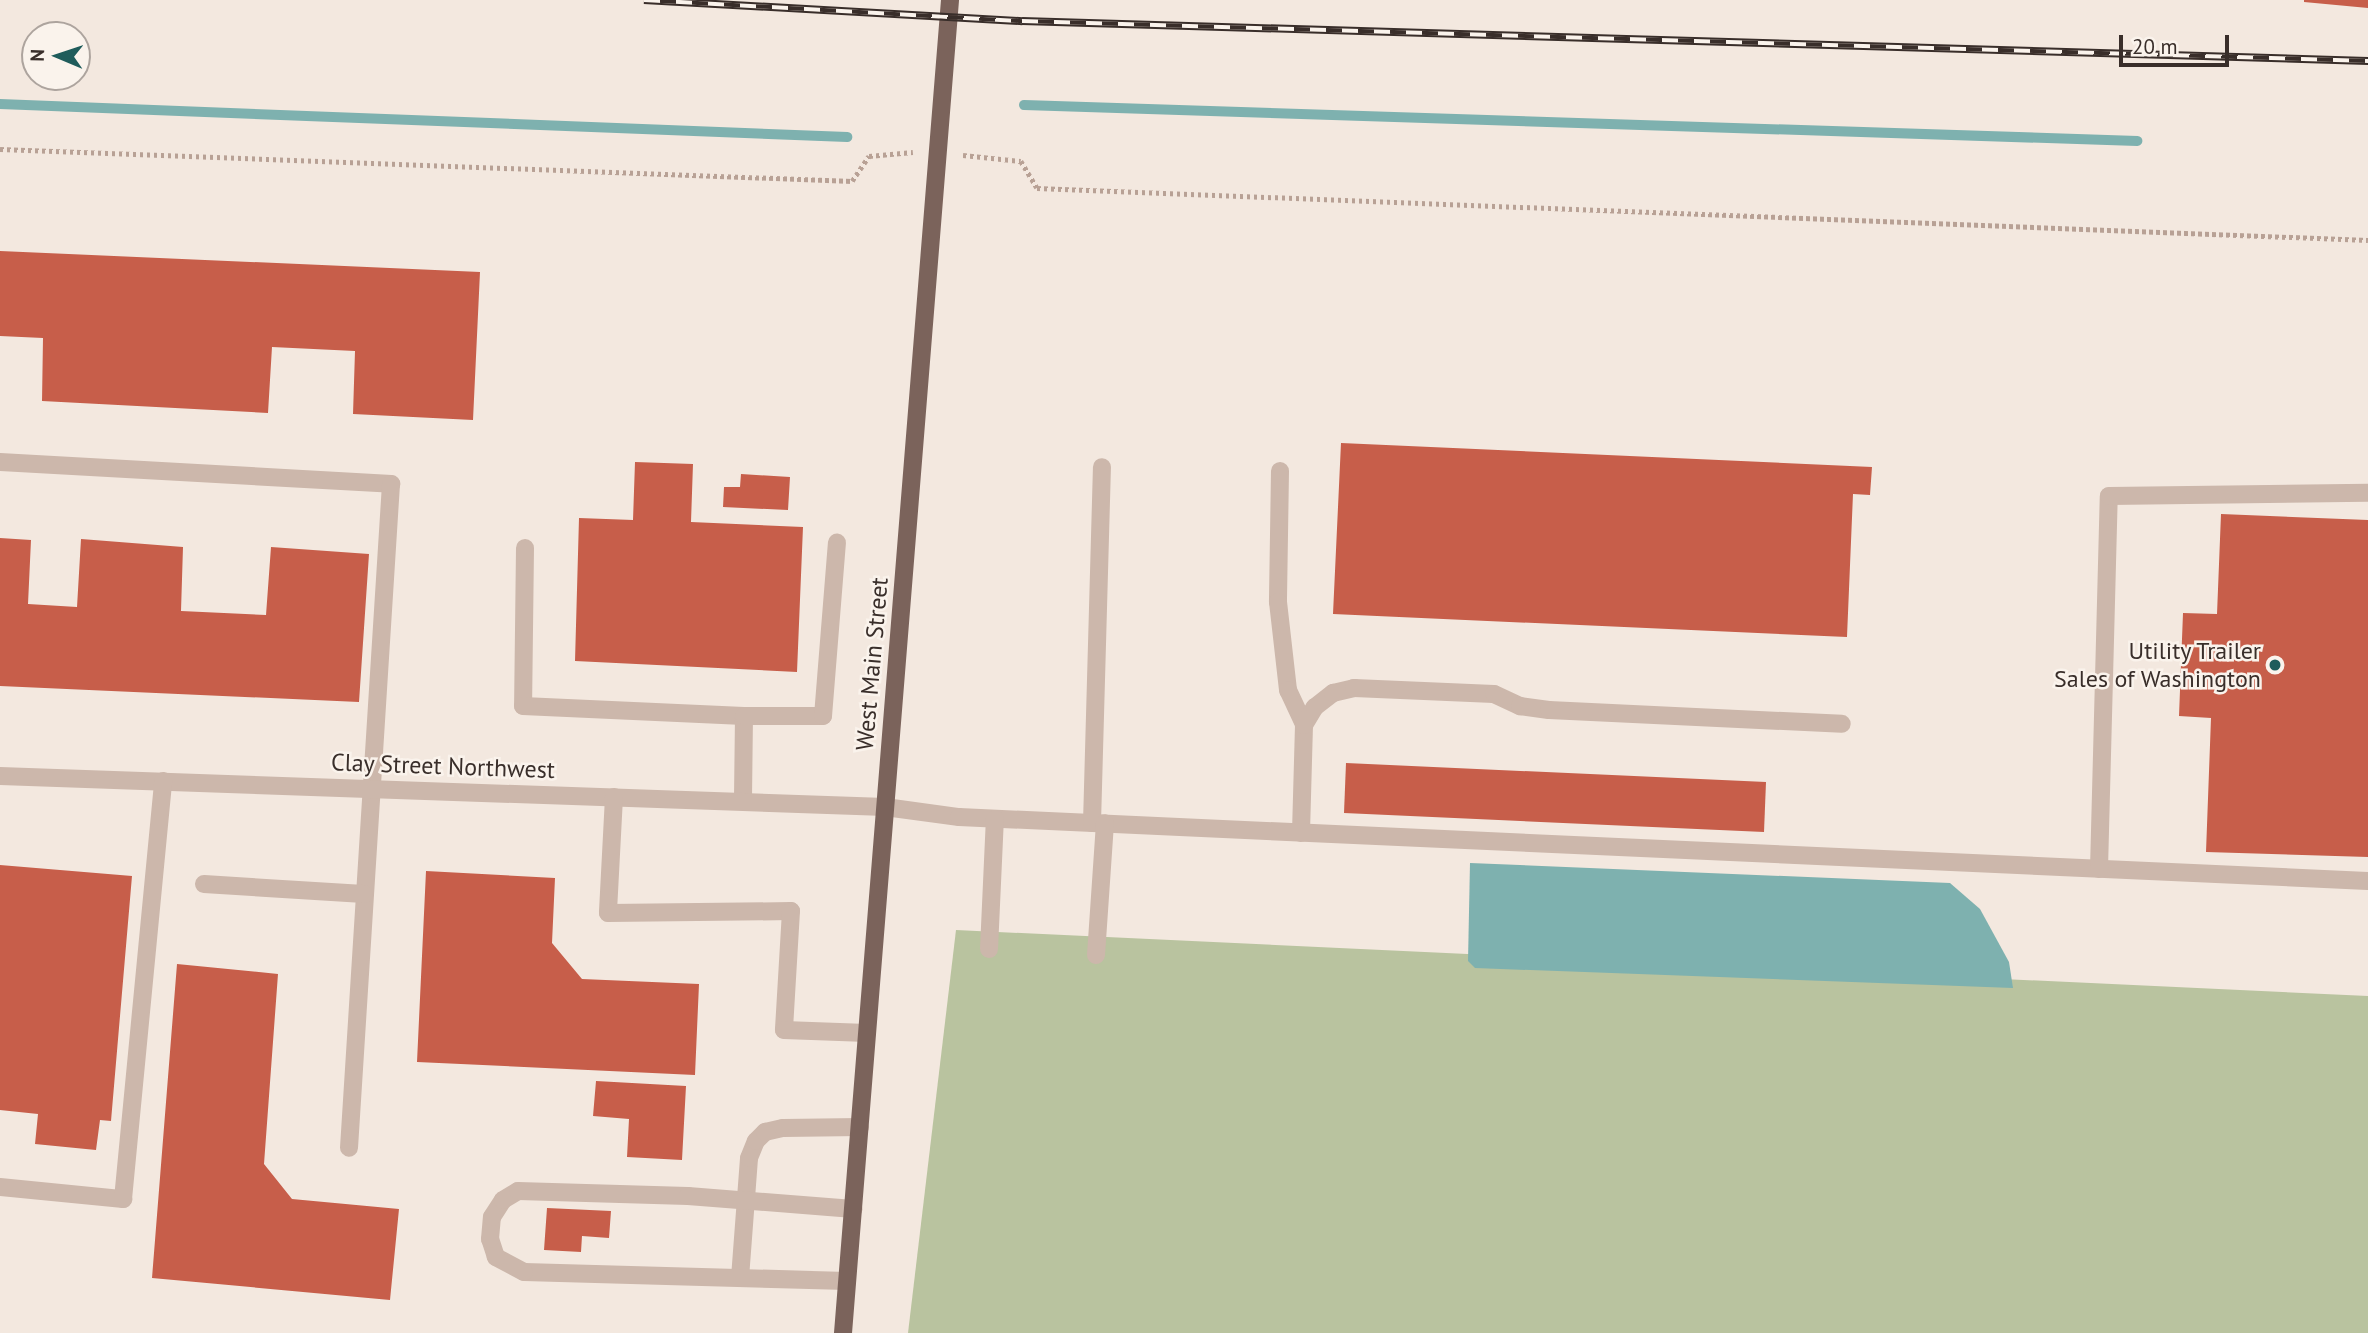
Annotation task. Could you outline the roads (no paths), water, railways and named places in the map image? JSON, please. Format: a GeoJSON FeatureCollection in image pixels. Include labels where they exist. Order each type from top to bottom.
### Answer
{"type":"FeatureCollection","features":[{"type":"Feature","properties":{"kind":"main road","name":"West Main Street"},"geometry":{"type":"LineString","coordinates":[[844,1333],[950,0]]}},
{"type":"Feature","properties":{"kind":"street"},"geometry":{"type":"LineString","coordinates":[[0,462],[391,484],[349,1148]]}},
{"type":"Feature","properties":{"kind":"street"},"geometry":{"type":"LineString","coordinates":[[1096,955],[1102,467]]}},
{"type":"Feature","properties":{"kind":"street"},"geometry":{"type":"LineString","coordinates":[[1280,471],[1278,602],[1288,690],[1304,724],[1301,833]]}},
{"type":"Feature","properties":{"kind":"street"},"geometry":{"type":"LineString","coordinates":[[2099,869],[2109,496],[2368,493]]}},
{"type":"Feature","properties":{"kind":"street"},"geometry":{"type":"LineString","coordinates":[[525,548],[523,706],[744,716],[823,716],[837,543]]}},
{"type":"Feature","properties":{"kind":"street"},"geometry":{"type":"LineString","coordinates":[[1304,724],[1315,707],[1332,693],[1354,688],[1494,694],[1520,706],[1549,710],[1842,724]]}},
{"type":"Feature","properties":{"kind":"street"},"geometry":{"type":"LineString","coordinates":[[743,802],[744,716]]}},
{"type":"Feature","properties":{"kind":"street","name":"Clay Street Northwest"},"geometry":{"type":"LineString","coordinates":[[0,776],[885,807],[995,819],[2368,881]]}},
{"type":"Feature","properties":{"kind":"street"},"geometry":{"type":"LineString","coordinates":[[0,1187],[123,1199],[163,781]]}},
{"type":"Feature","properties":{"kind":"street"},"geometry":{"type":"LineString","coordinates":[[614,797],[608,913],[791,911],[784,1030],[867,1033]]}},
{"type":"Feature","properties":{"kind":"street"},"geometry":{"type":"LineString","coordinates":[[989,948],[995,819]]}},
{"type":"Feature","properties":{"kind":"street"},"geometry":{"type":"LineString","coordinates":[[204,884],[364,894]]}},
{"type":"Feature","properties":{"kind":"street"},"geometry":{"type":"LineString","coordinates":[[740,1278],[749,1158],[765,1132],[783,1128],[860,1127]]}},
{"type":"Feature","properties":{"kind":"street"},"geometry":{"type":"LineString","coordinates":[[847,1281],[524,1272],[496,1257],[491,1239],[492,1217],[503,1200],[518,1191],[746,1200],[853,1209]]}},
{"type":"Feature","properties":{"kind":"water"},"geometry":{"type":"Polygon","coordinates":[[[1470,863],[1950,883],[1980,909],[2009,962],[2013,988],[1475,968],[1468,961],[1470,863]]]}},
{"type":"Feature","properties":{"kind":"waterway"},"geometry":{"type":"LineString","coordinates":[[0,104],[847,137]]}},
{"type":"Feature","properties":{"kind":"waterway"},"geometry":{"type":"LineString","coordinates":[[1024,105],[2137,141]]}},
{"type":"Feature","properties":{"kind":"railway"},"geometry":{"type":"LineString","coordinates":[[644,0],[1022,21],[2368,61]]}},
{"type":"Feature","properties":{"kind":"place","name":"Utility Trailer Sales of Washington"},"geometry":{"type":"Point","coordinates":[2275,665]}}]}
